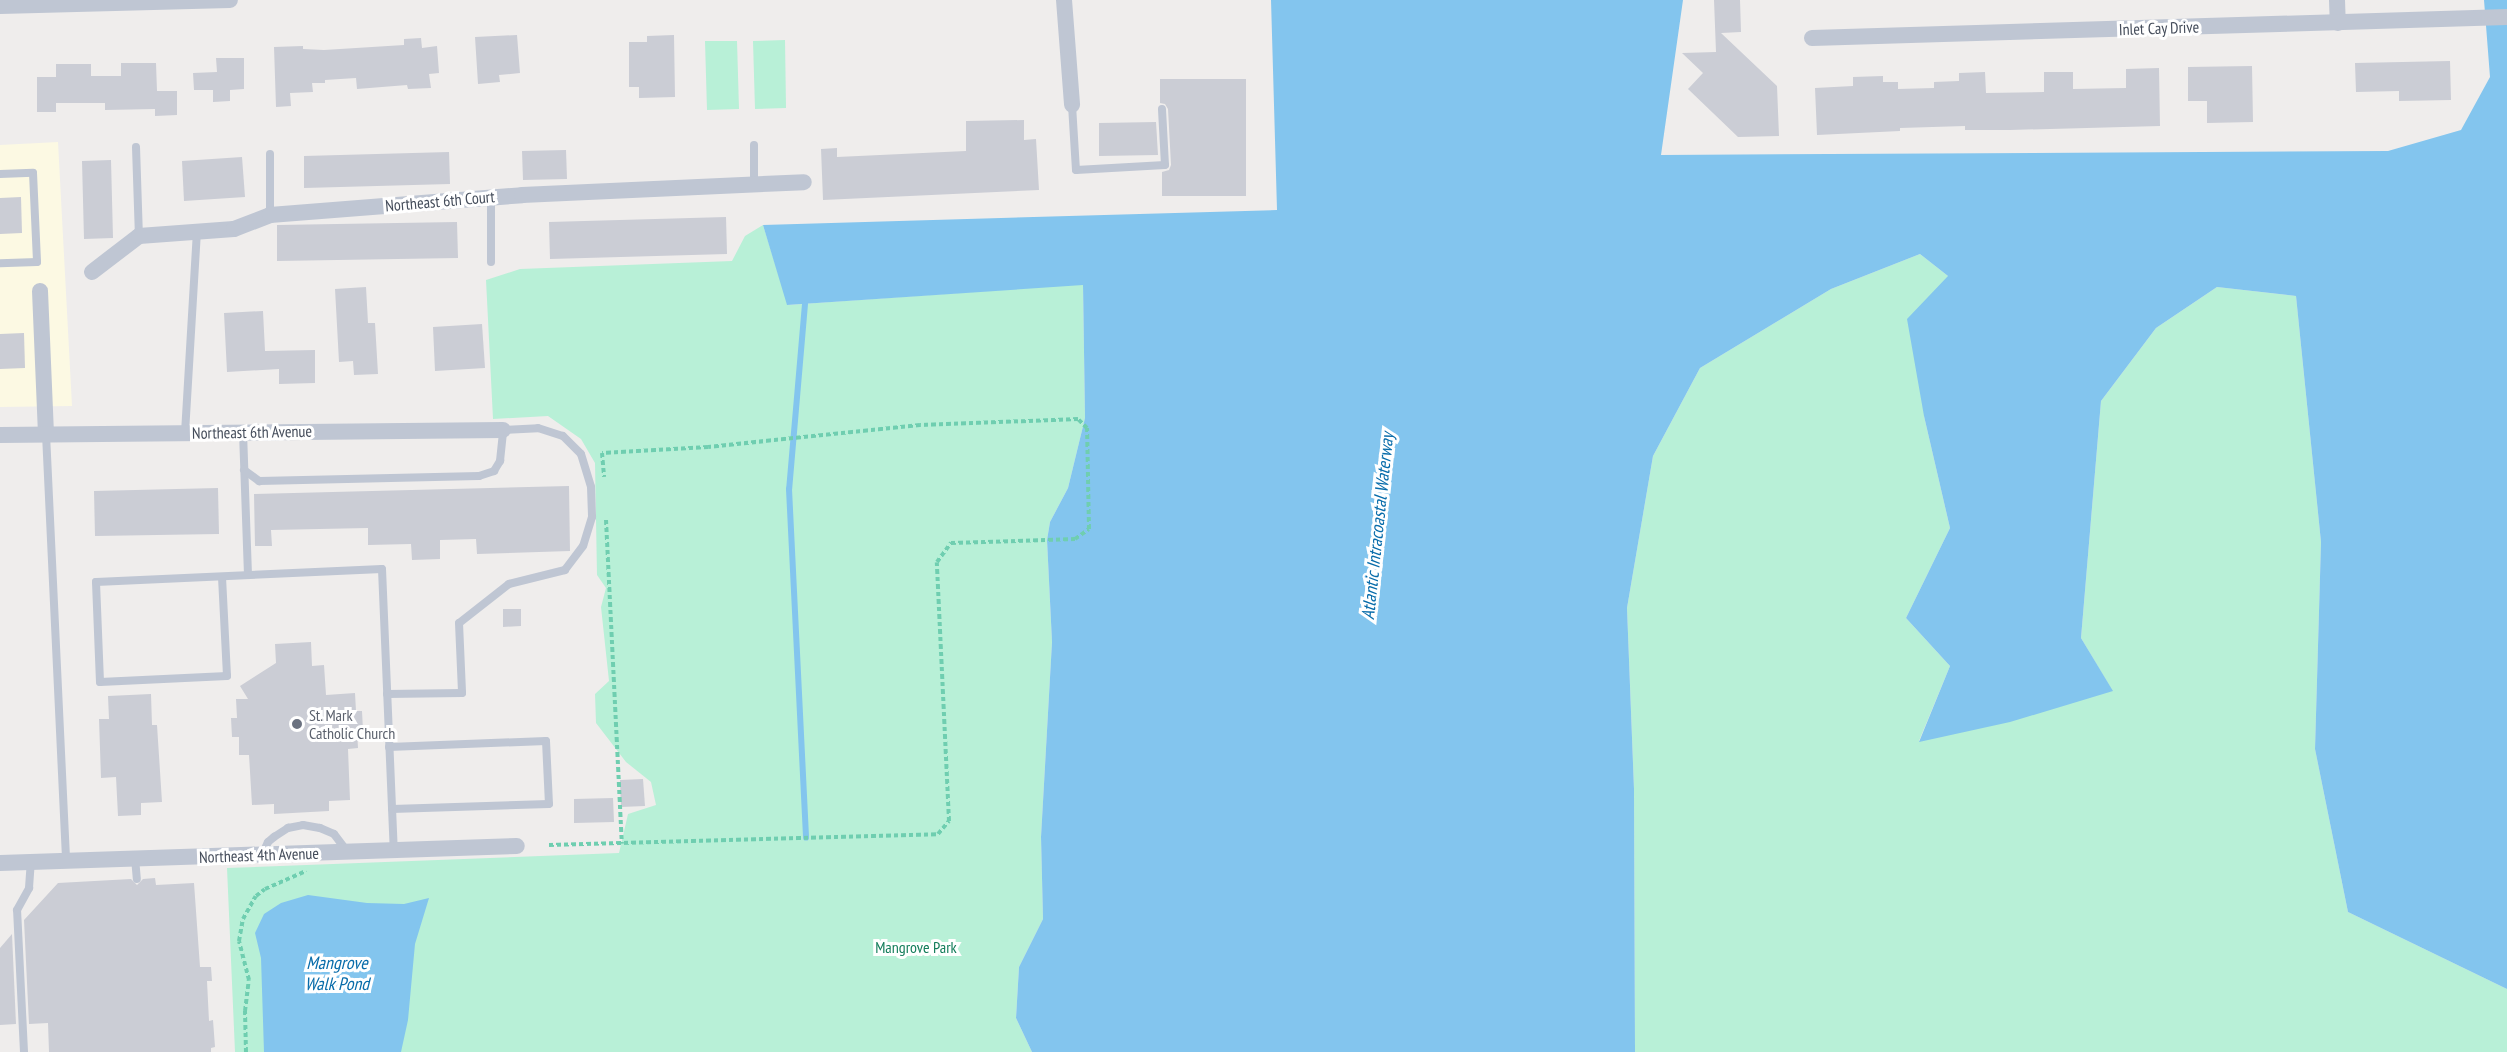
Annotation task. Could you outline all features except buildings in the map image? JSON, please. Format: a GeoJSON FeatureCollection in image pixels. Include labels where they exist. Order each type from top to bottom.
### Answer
{"type":"FeatureCollection","features":[{"type":"Feature","properties":{"kind":"street"},"geometry":{"type":"LineString","coordinates":[[0,6],[230,0]]}},
{"type":"Feature","properties":{"kind":"street"},"geometry":{"type":"LineString","coordinates":[[1064,0],[1072,105]]}},
{"type":"Feature","properties":{"kind":"street"},"geometry":{"type":"LineString","coordinates":[[2337,0],[2338,23]]}},
{"type":"Feature","properties":{"kind":"street","name":"Inlet Cay Drive"},"geometry":{"type":"LineString","coordinates":[[1812,38],[2507,17]]}},
{"type":"Feature","properties":{"kind":"street","name":"Northeast 6th Court"},"geometry":{"type":"LineString","coordinates":[[139,236],[234,229],[270,215],[491,197],[804,182]]}},
{"type":"Feature","properties":{"kind":"street"},"geometry":{"type":"LineString","coordinates":[[92,272],[139,236]]}},
{"type":"Feature","properties":{"kind":"street"},"geometry":{"type":"LineString","coordinates":[[40,291],[46,434]]}},
{"type":"Feature","properties":{"kind":"street","name":"Northeast 6th Avenue"},"geometry":{"type":"LineString","coordinates":[[0,435],[503,430]]}},
{"type":"Feature","properties":{"kind":"street","name":"Northeast 4th Avenue"},"geometry":{"type":"LineString","coordinates":[[0,863],[517,846]]}},
{"type":"Feature","properties":{"kind":"lane"},"geometry":{"type":"LineString","coordinates":[[1072,105],[1076,170],[1165,165],[1162,108]]}},
{"type":"Feature","properties":{"kind":"lane"},"geometry":{"type":"LineString","coordinates":[[754,145],[754,184]]}},
{"type":"Feature","properties":{"kind":"lane"},"geometry":{"type":"LineString","coordinates":[[136,147],[139,236]]}},
{"type":"Feature","properties":{"kind":"lane"},"geometry":{"type":"LineString","coordinates":[[270,154],[270,215]]}},
{"type":"Feature","properties":{"kind":"lane"},"geometry":{"type":"LineString","coordinates":[[0,174],[33,173],[37,262],[0,263]]}},
{"type":"Feature","properties":{"kind":"lane"},"geometry":{"type":"LineString","coordinates":[[491,197],[491,262]]}},
{"type":"Feature","properties":{"kind":"lane"},"geometry":{"type":"LineString","coordinates":[[185,433],[197,232]]}},
{"type":"Feature","properties":{"kind":"lane"},"geometry":{"type":"LineString","coordinates":[[244,471],[259,481],[479,476],[494,471],[500,461],[503,430],[538,428],[563,435],[581,454],[591,487],[592,517],[583,546],[565,570],[509,584],[459,623],[462,693],[387,694]]}},
{"type":"Feature","properties":{"kind":"lane"},"geometry":{"type":"LineString","coordinates":[[243,432],[248,575]]}},
{"type":"Feature","properties":{"kind":"lane"},"geometry":{"type":"LineString","coordinates":[[46,434],[66,861]]}},
{"type":"Feature","properties":{"kind":"lane"},"geometry":{"type":"LineString","coordinates":[[222,577],[227,676],[100,682],[96,582],[381,569],[394,850]]}},
{"type":"Feature","properties":{"kind":"lane"},"geometry":{"type":"LineString","coordinates":[[389,747],[546,741],[549,804],[393,809]]}},
{"type":"Feature","properties":{"kind":"lane"},"geometry":{"type":"LineString","coordinates":[[262,855],[274,837],[288,828],[303,825],[320,828],[334,834],[347,852]]}},
{"type":"Feature","properties":{"kind":"lane"},"geometry":{"type":"LineString","coordinates":[[135,858],[137,879]]}},
{"type":"Feature","properties":{"kind":"lane"},"geometry":{"type":"LineString","coordinates":[[24,1052],[17,910],[29,888],[31,862]]}},
{"type":"Feature","properties":{"kind":"path"},"geometry":{"type":"LineString","coordinates":[[549,845],[938,834],[949,821],[937,562],[951,543],[1075,538],[1089,529],[1088,428],[1078,419],[920,425],[708,447],[602,453],[604,488]]}},
{"type":"Feature","properties":{"kind":"path"},"geometry":{"type":"LineString","coordinates":[[605,512],[622,844]]}},
{"type":"Feature","properties":{"kind":"path"},"geometry":{"type":"LineString","coordinates":[[246,1052],[245,1011],[249,980],[239,941],[243,919],[256,896],[265,889],[308,870]]}},
{"type":"Feature","properties":{"kind":"shaded area"},"geometry":{"type":"Polygon","coordinates":[[[58,142],[72,406],[0,407],[0,145],[58,142]]]}},
{"type":"Feature","properties":{"kind":"green space"},"geometry":{"type":"Polygon","coordinates":[[[785,40],[786,108],[755,109],[753,41],[785,40]]]}},
{"type":"Feature","properties":{"kind":"green space"},"geometry":{"type":"Polygon","coordinates":[[[705,41],[737,41],[739,109],[707,110],[705,41]]]}},
{"type":"Feature","properties":{"kind":"green space","name":"Mangrove Park"},"geometry":{"type":"Polygon","coordinates":[[[763,225],[788,305],[1083,284],[1085,418],[1068,488],[1050,522],[1047,540],[1052,642],[1041,837],[1043,919],[1019,967],[1016,1018],[1032,1052],[235,1052],[227,868],[619,853],[628,814],[656,805],[651,782],[626,762],[596,723],[595,694],[609,681],[601,607],[606,588],[597,575],[595,463],[581,439],[548,416],[493,419],[486,280],[520,269],[732,261],[745,236],[763,225]]]}},
{"type":"Feature","properties":{"kind":"green space"},"geometry":{"type":"Polygon","coordinates":[[[1920,254],[1948,276],[1924,416],[1950,528],[1906,618],[1950,666],[1919,741],[2112,690],[2081,638],[2101,401],[2156,328],[2217,287],[2296,296],[2321,542],[2315,749],[2348,912],[2507,989],[2507,1052],[1635,1052],[1634,789],[1627,608],[1653,456],[1700,368],[1831,289],[1920,254]]]}},
{"type":"Feature","properties":{"kind":"water","name":"Atlantic Intracoastal Waterway"},"geometry":{"type":"Polygon","coordinates":[[[1271,0],[1683,0],[1661,155],[2388,151],[2461,130],[2490,77],[2484,0],[2507,0],[2507,989],[2348,912],[2315,749],[2321,542],[2296,296],[2217,287],[2156,328],[2101,401],[2081,638],[2113,691],[2010,722],[1919,742],[1950,666],[1906,618],[1950,528],[1924,416],[1907,319],[1948,276],[1920,254],[1831,289],[1700,368],[1653,456],[1627,608],[1634,789],[1635,1052],[1032,1052],[1016,1018],[1019,967],[1043,919],[1041,837],[1052,642],[1047,540],[1050,522],[1068,488],[1085,418],[1083,285],[787,305],[763,225],[1277,210],[1271,0]]]}},
{"type":"Feature","properties":{"kind":"water","name":"Mangrove Walk Pond"},"geometry":{"type":"Polygon","coordinates":[[[308,895],[367,903],[404,904],[429,898],[415,944],[408,1020],[401,1052],[264,1052],[261,958],[255,933],[264,914],[281,903],[308,895]]]}},
{"type":"Feature","properties":{"kind":"waterway"},"geometry":{"type":"LineString","coordinates":[[805,304],[789,489],[806,838]]}},
{"type":"Feature","properties":{"kind":"place","name":"St. Mark Catholic Church"},"geometry":{"type":"Point","coordinates":[297,724]}}]}
